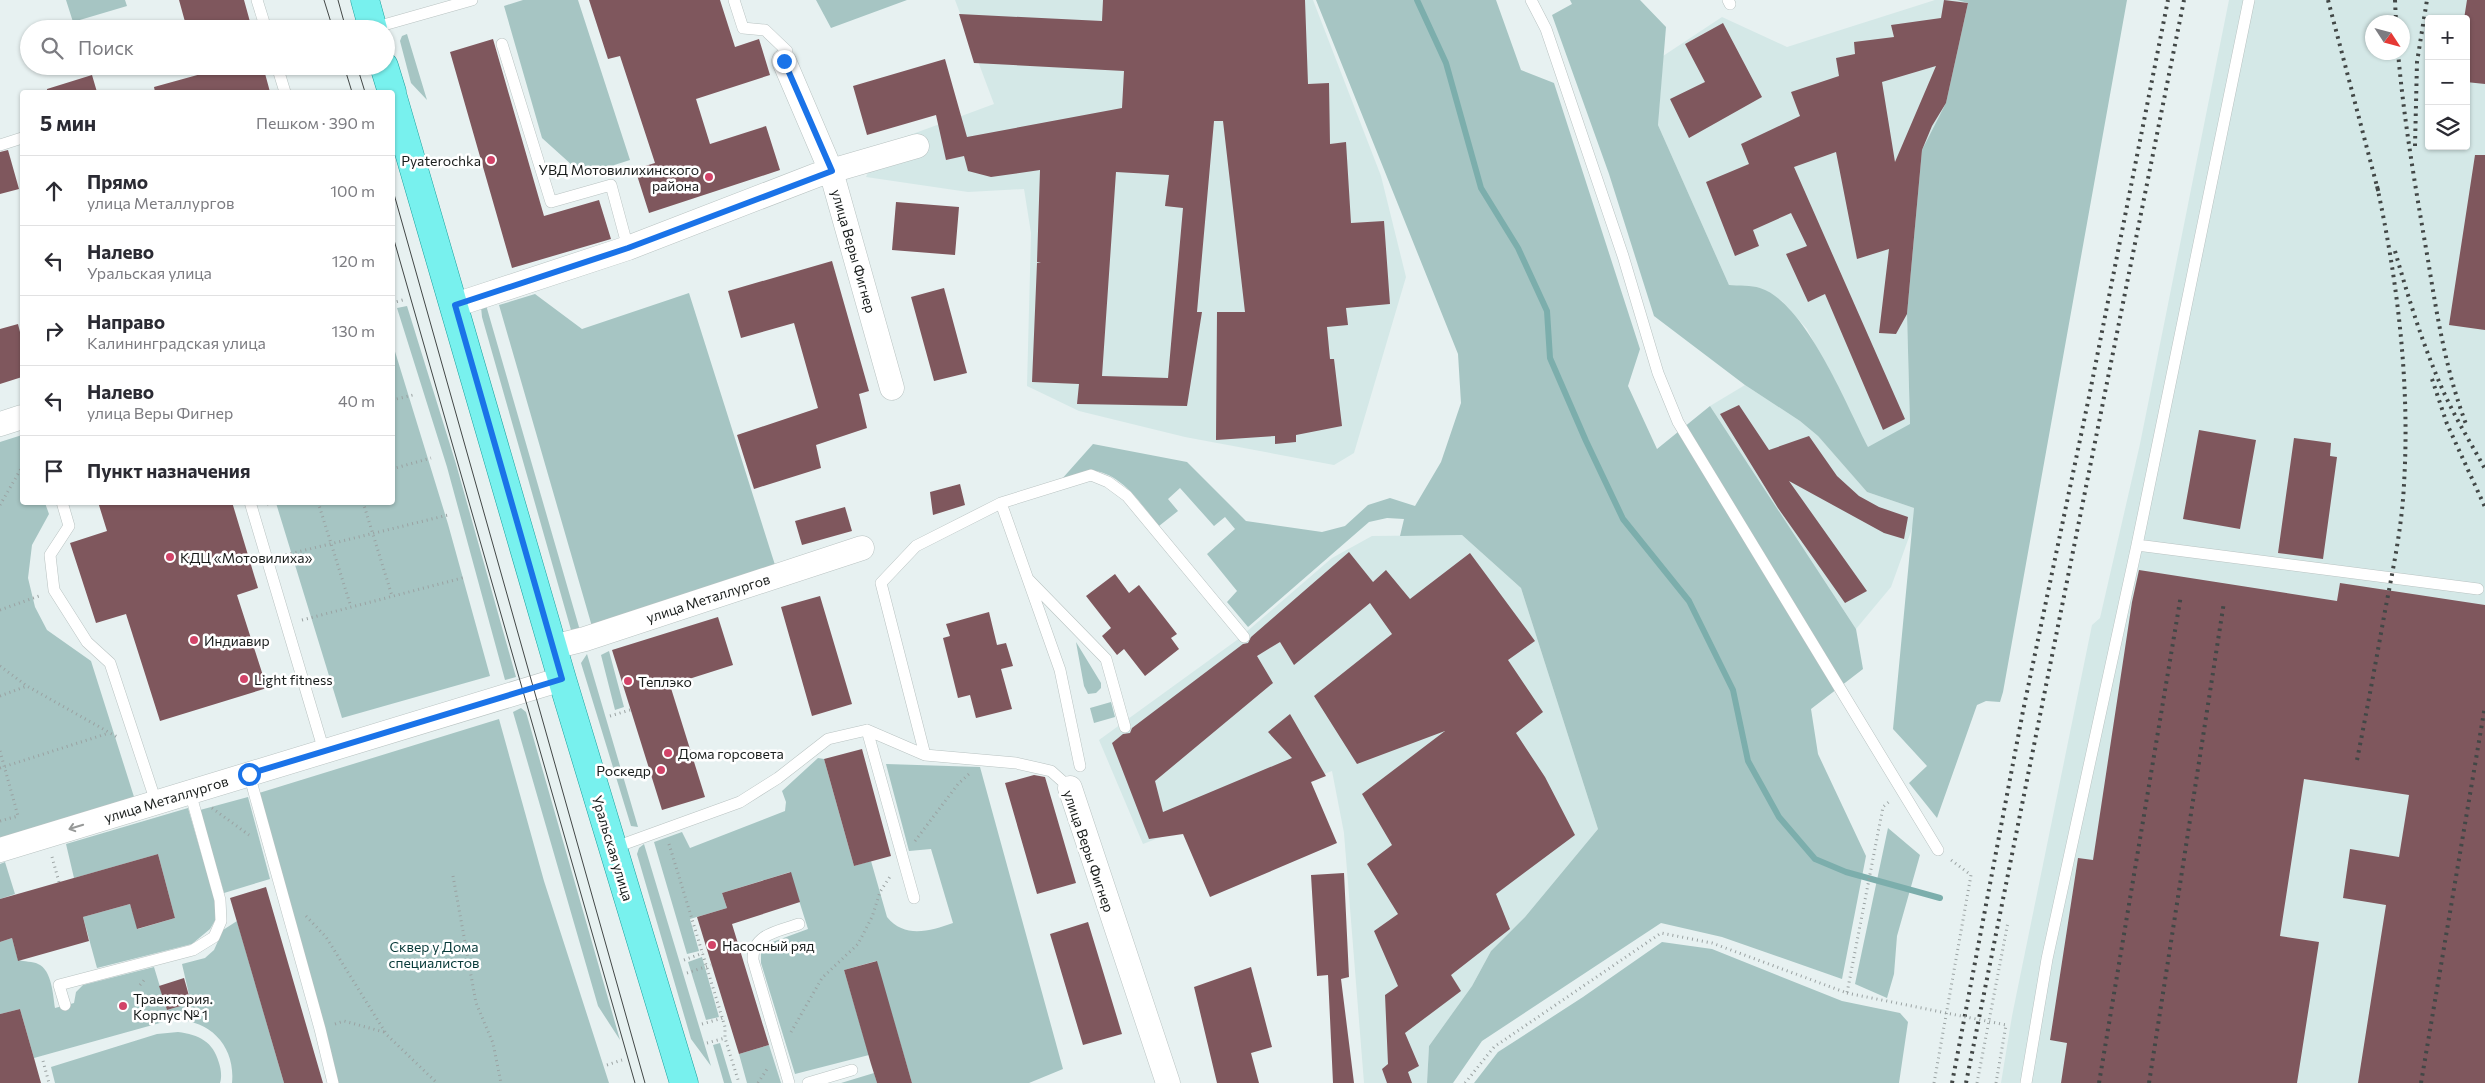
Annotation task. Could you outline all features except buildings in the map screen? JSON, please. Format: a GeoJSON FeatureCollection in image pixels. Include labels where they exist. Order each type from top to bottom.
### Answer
{"type":"FeatureCollection","features":[{"type":"Feature","properties":{"kind":"main road"},"geometry":{"type":"LineString","coordinates":[[365,0],[371,20]]}},
{"type":"Feature","properties":{"kind":"main road","name":"Уральская улица"},"geometry":{"type":"LineString","coordinates":[[387,75],[391,90]]}},
{"type":"Feature","properties":{"kind":"main road","name":"Уральская улица"},"geometry":{"type":"LineString","coordinates":[[395,103],[562,679],[684,1083]]}},
{"type":"Feature","properties":{"kind":"street","name":"улица Веры Фигнер"},"geometry":{"type":"LineString","coordinates":[[786,56],[832,171],[892,388]]}},
{"type":"Feature","properties":{"kind":"street"},"geometry":{"type":"LineString","coordinates":[[455,305],[628,248],[832,171],[917,146]]}},
{"type":"Feature","properties":{"kind":"street"},"geometry":{"type":"LineString","coordinates":[[0,424],[20,418]]}},
{"type":"Feature","properties":{"kind":"street","name":"улица Металлургов"},"geometry":{"type":"LineString","coordinates":[[553,647],[585,639],[862,548]]}},
{"type":"Feature","properties":{"kind":"street","name":"улица Металлургов"},"geometry":{"type":"LineString","coordinates":[[0,850],[562,679]]}},
{"type":"Feature","properties":{"kind":"street","name":"улица Веры Фигнер"},"geometry":{"type":"LineString","coordinates":[[1070,788],[1168,1083]]}},
{"type":"Feature","properties":{"kind":"lane"},"geometry":{"type":"LineString","coordinates":[[257,0],[263,20]]}},
{"type":"Feature","properties":{"kind":"lane"},"geometry":{"type":"LineString","coordinates":[[395,22],[472,0]]}},
{"type":"Feature","properties":{"kind":"lane"},"geometry":{"type":"LineString","coordinates":[[734,0],[743,28],[765,30],[786,56]]}},
{"type":"Feature","properties":{"kind":"lane"},"geometry":{"type":"LineString","coordinates":[[1531,0],[1546,29],[1623,256],[1658,373],[1678,422],[1938,850]]}},
{"type":"Feature","properties":{"kind":"lane"},"geometry":{"type":"LineString","coordinates":[[2026,1083],[2047,959],[2137,545],[2249,0]]}},
{"type":"Feature","properties":{"kind":"lane"},"geometry":{"type":"LineString","coordinates":[[502,44],[551,202],[611,185],[628,248]]}},
{"type":"Feature","properties":{"kind":"lane"},"geometry":{"type":"LineString","coordinates":[[280,75],[284,90]]}},
{"type":"Feature","properties":{"kind":"lane"},"geometry":{"type":"LineString","coordinates":[[0,145],[20,139]]}},
{"type":"Feature","properties":{"kind":"lane"},"geometry":{"type":"LineString","coordinates":[[925,755],[881,583],[916,546],[1001,503],[1091,475],[1108,482],[1127,496],[1244,637]]}},
{"type":"Feature","properties":{"kind":"lane"},"geometry":{"type":"LineString","coordinates":[[1001,503],[1025,576],[1060,670],[1080,766]]}},
{"type":"Feature","properties":{"kind":"lane"},"geometry":{"type":"LineString","coordinates":[[63,505],[69,526],[50,555],[54,590],[87,642],[110,663],[156,802]]}},
{"type":"Feature","properties":{"kind":"lane"},"geometry":{"type":"LineString","coordinates":[[251,505],[324,751]]}},
{"type":"Feature","properties":{"kind":"lane"},"geometry":{"type":"LineString","coordinates":[[2137,545],[2478,589]]}},
{"type":"Feature","properties":{"kind":"lane"},"geometry":{"type":"LineString","coordinates":[[1025,576],[1106,659],[1125,727]]}},
{"type":"Feature","properties":{"kind":"lane"},"geometry":{"type":"LineString","coordinates":[[613,848],[740,802],[778,778],[828,739],[867,730],[914,898]]}},
{"type":"Feature","properties":{"kind":"lane","name":"улица Веры Фигнер"},"geometry":{"type":"LineString","coordinates":[[867,730],[925,755],[1016,763],[1051,772],[1070,788]]}},
{"type":"Feature","properties":{"kind":"lane"},"geometry":{"type":"LineString","coordinates":[[249,774],[320,1029],[333,1083]]}},
{"type":"Feature","properties":{"kind":"lane"},"geometry":{"type":"LineString","coordinates":[[65,1005],[59,985],[193,950],[214,938],[221,921],[220,900],[190,792]]}},
{"type":"Feature","properties":{"kind":"lane"},"geometry":{"type":"LineString","coordinates":[[789,1083],[753,960],[753,950],[758,941],[767,934],[799,924]]}},
{"type":"Feature","properties":{"kind":"lane"},"geometry":{"type":"LineString","coordinates":[[808,1083],[852,1070]]}},
{"type":"Feature","properties":{"kind":"path"},"geometry":{"type":"LineString","coordinates":[[395,302],[406,299]]}},
{"type":"Feature","properties":{"kind":"path"},"geometry":{"type":"LineString","coordinates":[[395,399],[413,395]]}},
{"type":"Feature","properties":{"kind":"path"},"geometry":{"type":"LineString","coordinates":[[395,468],[431,458]]}},
{"type":"Feature","properties":{"kind":"path"},"geometry":{"type":"LineString","coordinates":[[0,506],[20,471]]}},
{"type":"Feature","properties":{"kind":"path"},"geometry":{"type":"LineString","coordinates":[[319,505],[351,607]]}},
{"type":"Feature","properties":{"kind":"path"},"geometry":{"type":"LineString","coordinates":[[364,505],[392,596]]}},
{"type":"Feature","properties":{"kind":"path"},"geometry":{"type":"LineString","coordinates":[[287,554],[448,515]]}},
{"type":"Feature","properties":{"kind":"path"},"geometry":{"type":"LineString","coordinates":[[307,618],[466,577]]}},
{"type":"Feature","properties":{"kind":"path"},"geometry":{"type":"LineString","coordinates":[[0,610],[54,590]]}},
{"type":"Feature","properties":{"kind":"path"},"geometry":{"type":"LineString","coordinates":[[0,666],[27,686],[138,750]]}},
{"type":"Feature","properties":{"kind":"path"},"geometry":{"type":"LineString","coordinates":[[0,696],[27,686]]}},
{"type":"Feature","properties":{"kind":"path"},"geometry":{"type":"LineString","coordinates":[[610,716],[630,710]]}},
{"type":"Feature","properties":{"kind":"path"},"geometry":{"type":"LineString","coordinates":[[2,768],[110,733]]}},
{"type":"Feature","properties":{"kind":"path"},"geometry":{"type":"LineString","coordinates":[[0,751],[2,768],[18,816],[0,821]]}},
{"type":"Feature","properties":{"kind":"path"},"geometry":{"type":"LineString","coordinates":[[758,1083],[780,1051],[822,978],[858,944],[872,917],[880,892],[903,858],[958,784],[984,760]]}},
{"type":"Feature","properties":{"kind":"path"},"geometry":{"type":"LineString","coordinates":[[190,792],[270,850]]}},
{"type":"Feature","properties":{"kind":"path"},"geometry":{"type":"LineString","coordinates":[[1847,993],[1883,807]]}},
{"type":"Feature","properties":{"kind":"path"},"geometry":{"type":"LineString","coordinates":[[665,829],[726,1027],[725,1038],[739,1083]]}},
{"type":"Feature","properties":{"kind":"path"},"geometry":{"type":"LineString","coordinates":[[50,849],[59,882]]}},
{"type":"Feature","properties":{"kind":"path"},"geometry":{"type":"LineString","coordinates":[[1934,1083],[1971,876],[1938,850]]}},
{"type":"Feature","properties":{"kind":"path"},"geometry":{"type":"LineString","coordinates":[[453,876],[476,1003],[493,1043],[500,1083]]}},
{"type":"Feature","properties":{"kind":"path"},"geometry":{"type":"LineString","coordinates":[[287,910],[305,915],[326,937],[385,1032],[437,1083]]}},
{"type":"Feature","properties":{"kind":"path"},"geometry":{"type":"LineString","coordinates":[[1977,1083],[2008,922]]}},
{"type":"Feature","properties":{"kind":"path"},"geometry":{"type":"LineString","coordinates":[[1465,1083],[1494,1047],[1661,932],[1712,943],[1847,993],[2006,1025],[1996,1083]]}},
{"type":"Feature","properties":{"kind":"path"},"geometry":{"type":"LineString","coordinates":[[684,960],[703,953]]}},
{"type":"Feature","properties":{"kind":"path"},"geometry":{"type":"LineString","coordinates":[[687,973],[712,965]]}},
{"type":"Feature","properties":{"kind":"path"},"geometry":{"type":"LineString","coordinates":[[702,1024],[723,1018]]}},
{"type":"Feature","properties":{"kind":"path"},"geometry":{"type":"LineString","coordinates":[[320,1029],[344,1021],[385,1032]]}},
{"type":"Feature","properties":{"kind":"path"},"geometry":{"type":"LineString","coordinates":[[726,1027],[730,1025]]}},
{"type":"Feature","properties":{"kind":"path"},"geometry":{"type":"LineString","coordinates":[[707,1043],[725,1038]]}},
{"type":"Feature","properties":{"kind":"path"},"geometry":{"type":"LineString","coordinates":[[607,1065],[622,1060]]}},
{"type":"Feature","properties":{"kind":"path"},"geometry":{"type":"LineString","coordinates":[[43,1062],[49,1083]]}},
{"type":"Feature","properties":{"kind":"shaded area"},"geometry":{"type":"Polygon","coordinates":[[[955,0],[1313,0],[1381,176],[1406,277],[1354,453],[1334,465],[1185,437],[1079,411],[1027,386],[1031,233],[1024,189],[968,192],[866,177],[880,146],[994,104],[955,0]]]}},
{"type":"Feature","properties":{"kind":"shaded area"},"geometry":{"type":"Polygon","coordinates":[[[1935,0],[1957,0],[1968,3],[1907,314],[1910,425],[1868,448],[1807,329],[1782,301],[1760,288],[1729,285],[1658,125],[1663,56],[1722,17],[1787,47],[1935,0]]]}},
{"type":"Feature","properties":{"kind":"shaded area"},"geometry":{"type":"Polygon","coordinates":[[[2229,0],[2485,0],[2485,1083],[2001,1083],[2012,1016],[2092,625],[2100,618],[2140,444],[2229,0]]]}},
{"type":"Feature","properties":{"kind":"shaded area"},"geometry":{"type":"Polygon","coordinates":[[[1745,385],[1800,421],[1818,436],[1867,492],[1914,508],[1913,526],[1891,587],[1856,629],[1710,406],[1745,385]]]}},
{"type":"Feature","properties":{"kind":"shaded area"},"geometry":{"type":"Polygon","coordinates":[[[1462,535],[1521,588],[1598,829],[1525,917],[1491,951],[1472,986],[1429,1046],[1427,1083],[1364,1083],[1344,833],[1332,771],[1143,844],[1099,740],[1237,640],[1332,558],[1372,536],[1462,535]]]}},
{"type":"Feature","properties":{"kind":"green space"},"geometry":{"type":"Polygon","coordinates":[[[66,0],[125,0],[127,6],[80,20],[72,20],[66,0]]]}},
{"type":"Feature","properties":{"kind":"green space"},"geometry":{"type":"Polygon","coordinates":[[[523,0],[578,0],[630,160],[583,175],[542,138],[504,6],[523,0]]]}},
{"type":"Feature","properties":{"kind":"green space"},"geometry":{"type":"Polygon","coordinates":[[[816,0],[907,0],[831,28],[816,0]]]}},
{"type":"Feature","properties":{"kind":"green space"},"geometry":{"type":"Polygon","coordinates":[[[1316,0],[1496,0],[1521,70],[1554,83],[1640,349],[1628,386],[1657,449],[1710,406],[1856,629],[1863,669],[1811,709],[1818,754],[1866,856],[1842,979],[1722,937],[1661,923],[1482,1041],[1453,1083],[1427,1083],[1429,1046],[1472,986],[1491,951],[1525,917],[1598,829],[1521,588],[1462,535],[1400,536],[1404,519],[1387,518],[1369,522],[1248,627],[1227,602],[1237,591],[1207,554],[1235,529],[1225,517],[1214,526],[1180,488],[1168,499],[1178,511],[1159,526],[1131,492],[1114,478],[1104,473],[1090,471],[1061,480],[1093,444],[1187,462],[1246,521],[1322,532],[1345,526],[1368,505],[1390,498],[1415,506],[1441,462],[1461,403],[1458,354],[1316,0]]]}},
{"type":"Feature","properties":{"kind":"green space"},"geometry":{"type":"Polygon","coordinates":[[[1570,0],[1640,0],[1666,27],[1658,125],[1729,285],[1760,288],[1777,297],[1793,313],[1823,357],[1868,447],[1910,424],[1907,314],[1922,150],[1946,103],[1968,3],[1957,0],[2127,0],[2003,692],[2000,702],[1986,701],[1977,705],[1937,818],[1909,783],[1927,766],[1893,729],[1914,508],[1867,492],[1818,436],[1800,421],[1745,385],[1654,316],[1609,174],[1552,15],[1572,4],[1570,0]]]}},
{"type":"Feature","properties":{"kind":"green space"},"geometry":{"type":"Polygon","coordinates":[[[407,34],[427,100],[411,83],[400,41],[402,36],[407,34]]]}},
{"type":"Feature","properties":{"kind":"green space"},"geometry":{"type":"Polygon","coordinates":[[[689,293],[775,565],[593,630],[499,305],[535,294],[582,329],[689,293]]]}},
{"type":"Feature","properties":{"kind":"green space"},"geometry":{"type":"Polygon","coordinates":[[[486,305],[581,634],[574,633],[571,630],[482,317],[481,307],[486,305]]]}},
{"type":"Feature","properties":{"kind":"green space"},"geometry":{"type":"Polygon","coordinates":[[[407,306],[456,464],[516,677],[505,680],[447,467],[397,308],[407,306]]]}},
{"type":"Feature","properties":{"kind":"green space"},"geometry":{"type":"Polygon","coordinates":[[[395,352],[448,524],[490,676],[342,718],[277,505],[395,505],[395,352]]]}},
{"type":"Feature","properties":{"kind":"green space"},"geometry":{"type":"Polygon","coordinates":[[[20,436],[20,505],[46,505],[49,514],[32,545],[28,578],[35,607],[47,630],[91,661],[135,800],[0,841],[0,442],[20,436]]]}},
{"type":"Feature","properties":{"kind":"green space"},"geometry":{"type":"Polygon","coordinates":[[[1076,642],[1101,683],[1101,688],[1096,693],[1088,694],[1084,686],[1076,642]]]}},
{"type":"Feature","properties":{"kind":"green space"},"geometry":{"type":"Polygon","coordinates":[[[609,651],[624,707],[615,710],[601,655],[609,651]]]}},
{"type":"Feature","properties":{"kind":"green space"},"geometry":{"type":"Polygon","coordinates":[[[587,654],[638,827],[631,826],[581,663],[587,654]]]}},
{"type":"Feature","properties":{"kind":"green space"},"geometry":{"type":"Polygon","coordinates":[[[1111,702],[1115,717],[1094,723],[1090,708],[1111,702]]]}},
{"type":"Feature","properties":{"kind":"green space"},"geometry":{"type":"Polygon","coordinates":[[[521,708],[526,712],[620,1040],[598,1006],[513,712],[521,708]]]}},
{"type":"Feature","properties":{"kind":"green space","name":"Сквер у Дома специалистов"},"geometry":{"type":"Polygon","coordinates":[[[499,719],[544,881],[609,1083],[338,1083],[259,793],[499,719]]]}},
{"type":"Feature","properties":{"kind":"green space"},"geometry":{"type":"Polygon","coordinates":[[[818,758],[824,759],[854,866],[871,861],[887,917],[894,924],[910,931],[936,929],[953,923],[931,849],[909,851],[886,764],[980,767],[1063,1069],[1029,1083],[912,1083],[876,961],[844,970],[869,1055],[795,1074],[761,963],[761,952],[767,944],[808,929],[790,872],[722,893],[727,908],[690,919],[699,951],[687,954],[654,842],[682,832],[690,848],[785,811],[786,802],[782,791],[818,758]]]}},
{"type":"Feature","properties":{"kind":"green space"},"geometry":{"type":"Polygon","coordinates":[[[248,797],[270,879],[224,893],[200,810],[248,797]]]}},
{"type":"Feature","properties":{"kind":"green space"},"geometry":{"type":"Polygon","coordinates":[[[188,808],[219,914],[210,929],[192,944],[97,968],[83,917],[130,904],[138,929],[175,918],[158,854],[74,878],[66,844],[188,808]]]}},
{"type":"Feature","properties":{"kind":"green space"},"geometry":{"type":"Polygon","coordinates":[[[1888,828],[1920,855],[1897,936],[1894,974],[1887,998],[1855,984],[1888,828]]]}},
{"type":"Feature","properties":{"kind":"green space"},"geometry":{"type":"Polygon","coordinates":[[[644,844],[711,1066],[691,1039],[637,854],[639,848],[644,844]]]}},
{"type":"Feature","properties":{"kind":"green space"},"geometry":{"type":"Polygon","coordinates":[[[5,862],[15,894],[0,899],[0,864],[5,862]]]}},
{"type":"Feature","properties":{"kind":"green space"},"geometry":{"type":"Polygon","coordinates":[[[237,921],[284,1083],[232,1083],[232,1069],[229,1056],[223,1045],[216,1035],[194,1023],[181,1020],[167,1021],[34,1058],[20,1009],[0,1014],[0,942],[12,938],[18,960],[36,963],[43,967],[51,983],[55,1008],[74,1003],[76,992],[83,985],[154,967],[167,1010],[191,1003],[182,964],[205,958],[214,950],[223,930],[237,921]]]}},
{"type":"Feature","properties":{"kind":"green space"},"geometry":{"type":"Polygon","coordinates":[[[1662,942],[1712,949],[1842,1001],[1900,1013],[1908,1022],[1899,1083],[1474,1083],[1498,1052],[1583,997],[1662,942]]]}},
{"type":"Feature","properties":{"kind":"green space"},"geometry":{"type":"Polygon","coordinates":[[[702,957],[719,1017],[706,1020],[688,962],[702,957]]]}},
{"type":"Feature","properties":{"kind":"green space"},"geometry":{"type":"Polygon","coordinates":[[[178,1032],[199,1037],[209,1044],[220,1065],[220,1083],[55,1083],[51,1067],[157,1034],[178,1032]]]}},
{"type":"Feature","properties":{"kind":"green space"},"geometry":{"type":"Polygon","coordinates":[[[720,1043],[732,1083],[724,1083],[713,1045],[720,1043]]]}},
{"type":"Feature","properties":{"kind":"green space"},"geometry":{"type":"Polygon","coordinates":[[[769,1045],[781,1083],[747,1083],[739,1054],[769,1045]]]}},
{"type":"Feature","properties":{"kind":"green space"},"geometry":{"type":"Polygon","coordinates":[[[874,1073],[877,1083],[841,1083],[874,1073]]]}},
{"type":"Feature","properties":{"kind":"waterway"},"geometry":{"type":"LineString","coordinates":[[1417,0],[1446,63],[1481,188],[1518,248],[1547,311],[1550,358],[1586,441],[1623,519],[1689,601],[1733,690],[1748,761],[1779,817],[1815,859],[1846,872],[1940,898]]}},
{"type":"Feature","properties":{"kind":"tram line"},"geometry":{"type":"LineString","coordinates":[[324,0],[330,20]]}},
{"type":"Feature","properties":{"kind":"tram line"},"geometry":{"type":"LineString","coordinates":[[338,0],[344,20]]}},
{"type":"Feature","properties":{"kind":"tram line"},"geometry":{"type":"LineString","coordinates":[[347,75],[351,90]]}},
{"type":"Feature","properties":{"kind":"tram line"},"geometry":{"type":"LineString","coordinates":[[360,75],[364,90]]}},
{"type":"Feature","properties":{"kind":"tram line"},"geometry":{"type":"LineString","coordinates":[[395,198],[645,1083]]}},
{"type":"Feature","properties":{"kind":"tram line"},"geometry":{"type":"LineString","coordinates":[[395,243],[635,1083]]}},
{"type":"Feature","properties":{"kind":"railway"},"geometry":{"type":"LineString","coordinates":[[1952,1083],[2023,711],[2089,397],[2168,0]]}},
{"type":"Feature","properties":{"kind":"railway"},"geometry":{"type":"LineString","coordinates":[[1966,1083],[2184,0]]}},
{"type":"Feature","properties":{"kind":"railway"},"geometry":{"type":"LineString","coordinates":[[2328,0],[2379,194]]}},
{"type":"Feature","properties":{"kind":"railway"},"geometry":{"type":"LineString","coordinates":[[2395,0],[2396,15]]}},
{"type":"Feature","properties":{"kind":"railway"},"geometry":{"type":"LineString","coordinates":[[2415,146],[2417,62],[2427,0]]}},
{"type":"Feature","properties":{"kind":"railway"},"geometry":{"type":"LineString","coordinates":[[2399,60],[2411,156],[2439,323],[2453,384],[2466,424]]}},
{"type":"Feature","properties":{"kind":"railway"},"geometry":{"type":"LineString","coordinates":[[2357,760],[2399,532],[2403,500],[2405,447],[2404,372],[2401,334],[2391,260],[2377,186]]}},
{"type":"Feature","properties":{"kind":"railway"},"geometry":{"type":"LineString","coordinates":[[2395,251],[2417,324],[2437,378],[2454,414],[2485,469]]}},
{"type":"Feature","properties":{"kind":"railway"},"geometry":{"type":"LineString","coordinates":[[2432,379],[2447,424],[2485,507]]}},
{"type":"Feature","properties":{"kind":"railway"},"geometry":{"type":"LineString","coordinates":[[2099,1083],[2181,595]]}},
{"type":"Feature","properties":{"kind":"railway"},"geometry":{"type":"LineString","coordinates":[[2149,1083],[2224,602]]}},
{"type":"Feature","properties":{"kind":"railway"},"geometry":{"type":"LineString","coordinates":[[2421,1083],[2485,706]]}},
{"type":"Feature","properties":{"kind":"place","name":"Pyaterochka"},"geometry":{"type":"Point","coordinates":[491,160]}},
{"type":"Feature","properties":{"kind":"place","name":"УВД Мотовилихинского района"},"geometry":{"type":"Point","coordinates":[709,177]}},
{"type":"Feature","properties":{"kind":"place","name":"КДЦ «Мотовилиха»"},"geometry":{"type":"Point","coordinates":[170,557]}},
{"type":"Feature","properties":{"kind":"place","name":"Индиавир"},"geometry":{"type":"Point","coordinates":[194,640]}},
{"type":"Feature","properties":{"kind":"place","name":"Light fitness"},"geometry":{"type":"Point","coordinates":[244,679]}},
{"type":"Feature","properties":{"kind":"place","name":"Теплэко"},"geometry":{"type":"Point","coordinates":[628,681]}},
{"type":"Feature","properties":{"kind":"place","name":"Дома горсовета"},"geometry":{"type":"Point","coordinates":[668,753]}},
{"type":"Feature","properties":{"kind":"place","name":"Роскедр"},"geometry":{"type":"Point","coordinates":[661,770]}},
{"type":"Feature","properties":{"kind":"place","name":"Насосный ряд"},"geometry":{"type":"Point","coordinates":[712,945]}},
{"type":"Feature","properties":{"kind":"place","name":"Траектория. Корпус № 1"},"geometry":{"type":"Point","coordinates":[123,1006]}},
{"type":"Feature","properties":{"kind":"route"},"geometry":{"type":"LineString","coordinates":[[249,774],[562,679],[455,305],[628,248],[817,175],[832,171],[784,61]]}}]}
